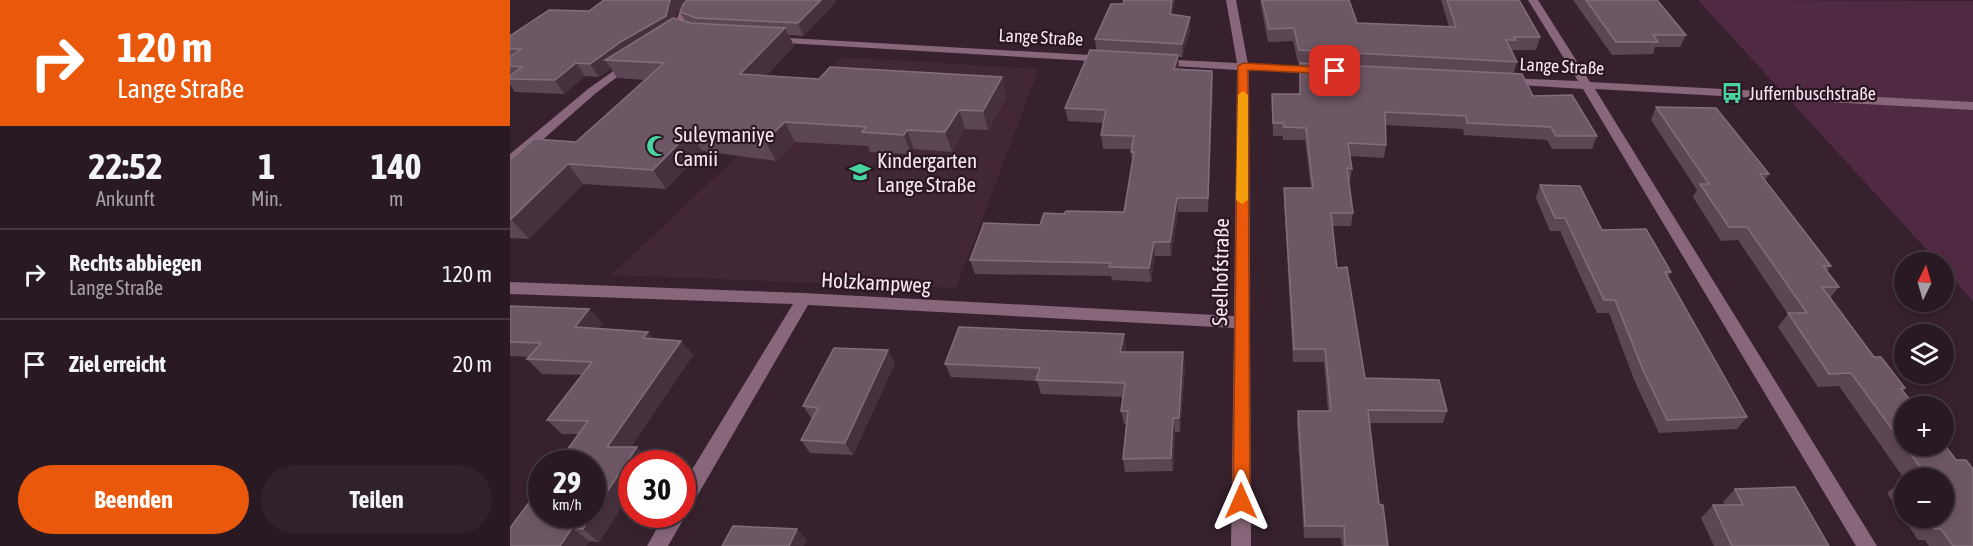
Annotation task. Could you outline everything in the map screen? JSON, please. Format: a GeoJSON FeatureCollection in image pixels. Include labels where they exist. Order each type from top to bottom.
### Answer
{"type":"FeatureCollection","features":[{"type":"Feature","properties":{"kind":"street"},"geometry":{"type":"LineString","coordinates":[[682,33],[679,26],[683,15],[698,0]]}},
{"type":"Feature","properties":{"kind":"street","name":"Seelhofstraße"},"geometry":{"type":"LineString","coordinates":[[1231,0],[1243,66],[1240,322],[1241,546]]}},
{"type":"Feature","properties":{"kind":"street"},"geometry":{"type":"LineString","coordinates":[[1533,0],[1867,546]]}},
{"type":"Feature","properties":{"kind":"street","name":"Lange Straße"},"geometry":{"type":"LineString","coordinates":[[760,39],[1113,59]]}},
{"type":"Feature","properties":{"kind":"street"},"geometry":{"type":"LineString","coordinates":[[510,161],[592,91],[638,57]]}},
{"type":"Feature","properties":{"kind":"street"},"geometry":{"type":"LineString","coordinates":[[1149,61],[1338,72]]}},
{"type":"Feature","properties":{"kind":"street","name":"Lange Straße"},"geometry":{"type":"LineString","coordinates":[[1492,80],[1973,106]]}},
{"type":"Feature","properties":{"kind":"street","name":"Holzkampweg"},"geometry":{"type":"LineString","coordinates":[[510,288],[804,299],[1240,322]]}},
{"type":"Feature","properties":{"kind":"street"},"geometry":{"type":"LineString","coordinates":[[696,480],[804,299]]}},
{"type":"Feature","properties":{"kind":"street"},"geometry":{"type":"LineString","coordinates":[[657,546],[668,528]]}},
{"type":"Feature","properties":{"kind":"shaded area"},"geometry":{"type":"Polygon","coordinates":[[[1698,0],[1973,1],[1973,301],[1954,280],[1954,252],[1929,252],[1698,0]]]}},
{"type":"Feature","properties":{"kind":"shaded area","name":"Kindergarten Lange Straße"},"geometry":{"type":"Polygon","coordinates":[[[843,57],[1039,69],[956,288],[611,275],[843,57]]]}},
{"type":"Feature","properties":{"kind":"building"},"geometry":{"type":"Polygon","coordinates":[[[604,0],[670,0],[666,16],[622,41],[590,64],[576,63],[555,80],[510,79],[510,76],[522,67],[510,66],[510,57],[521,49],[510,49],[510,36],[549,10],[589,11],[604,0]]]}},
{"type":"Feature","properties":{"kind":"building"},"geometry":{"type":"Polygon","coordinates":[[[687,0],[821,0],[798,23],[696,18],[680,12],[687,0]]]}},
{"type":"Feature","properties":{"kind":"building"},"geometry":{"type":"Polygon","coordinates":[[[1124,0],[1172,0],[1170,14],[1190,17],[1182,44],[1095,39],[1111,4],[1123,4],[1124,0]]]}},
{"type":"Feature","properties":{"kind":"building"},"geometry":{"type":"Polygon","coordinates":[[[1262,0],[1349,0],[1357,23],[1456,27],[1447,0],[1519,0],[1540,37],[1514,37],[1516,40],[1506,40],[1517,62],[1299,50],[1294,28],[1269,29],[1262,0]]]}},
{"type":"Feature","properties":{"kind":"building"},"geometry":{"type":"Polygon","coordinates":[[[1586,0],[1657,0],[1686,35],[1653,35],[1658,42],[1616,42],[1586,0]]]}},
{"type":"Feature","properties":{"kind":"building"},"geometry":{"type":"Polygon","coordinates":[[[673,18],[691,23],[785,28],[740,74],[819,79],[830,67],[1002,77],[983,111],[959,110],[945,132],[907,130],[904,135],[862,132],[866,127],[785,122],[765,141],[690,132],[653,170],[568,164],[510,219],[510,160],[534,139],[576,142],[664,63],[605,60],[673,18]]]}},
{"type":"Feature","properties":{"kind":"building"},"geometry":{"type":"Polygon","coordinates":[[[1090,50],[1178,55],[1174,69],[1212,71],[1208,198],[1177,198],[1170,242],[1154,242],[1149,268],[1109,267],[1111,263],[970,260],[984,223],[1040,225],[1044,213],[1124,212],[1134,152],[1131,152],[1134,136],[1101,135],[1106,110],[1065,108],[1090,50]]]}},
{"type":"Feature","properties":{"kind":"building"},"geometry":{"type":"Polygon","coordinates":[[[1300,63],[1522,74],[1533,96],[1572,95],[1597,136],[1556,136],[1551,127],[1467,123],[1466,116],[1385,112],[1386,145],[1348,143],[1352,169],[1347,168],[1353,213],[1331,213],[1337,268],[1347,267],[1365,378],[1439,380],[1447,411],[1368,410],[1379,504],[1383,505],[1388,546],[1345,546],[1344,526],[1305,526],[1298,411],[1331,411],[1325,349],[1294,349],[1284,188],[1313,188],[1306,128],[1284,127],[1283,123],[1273,123],[1272,94],[1300,94],[1300,63]]]}},
{"type":"Feature","properties":{"kind":"building"},"geometry":{"type":"Polygon","coordinates":[[[1656,107],[1716,108],[1769,174],[1760,174],[1831,266],[1823,266],[1839,287],[1822,287],[1874,357],[1881,357],[1894,374],[1894,384],[1902,384],[1905,388],[1901,389],[1907,396],[1894,396],[1894,432],[1851,373],[1829,374],[1788,313],[1807,313],[1747,227],[1729,227],[1700,184],[1709,184],[1656,107]]]}},
{"type":"Feature","properties":{"kind":"building"},"geometry":{"type":"Polygon","coordinates":[[[1540,185],[1580,186],[1602,230],[1646,229],[1671,272],[1665,272],[1747,417],[1667,420],[1643,370],[1615,300],[1604,300],[1565,218],[1555,218],[1540,185]]]}},
{"type":"Feature","properties":{"kind":"building"},"geometry":{"type":"Polygon","coordinates":[[[510,306],[589,309],[575,327],[648,332],[643,338],[681,341],[607,447],[637,447],[635,450],[618,450],[618,475],[606,493],[606,450],[567,450],[588,421],[547,420],[592,362],[527,359],[541,343],[510,342],[510,306]]]}},
{"type":"Feature","properties":{"kind":"building"},"geometry":{"type":"Polygon","coordinates":[[[959,327],[1124,334],[1120,352],[1183,352],[1179,418],[1173,418],[1171,458],[1123,459],[1128,411],[1121,411],[1125,383],[1036,380],[1040,368],[945,364],[959,327]]]}},
{"type":"Feature","properties":{"kind":"building"},"geometry":{"type":"Polygon","coordinates":[[[834,348],[888,350],[845,443],[801,440],[818,408],[803,406],[834,348]]]}},
{"type":"Feature","properties":{"kind":"building"},"geometry":{"type":"Polygon","coordinates":[[[1912,456],[1953,456],[1956,460],[1966,460],[1973,469],[1973,546],[1953,546],[1941,529],[1933,528],[1954,528],[1954,468],[1921,468],[1912,456]]]}},
{"type":"Feature","properties":{"kind":"building"},"geometry":{"type":"Polygon","coordinates":[[[1795,487],[1829,546],[1732,546],[1713,505],[1743,505],[1735,489],[1795,487]]]}},
{"type":"Feature","properties":{"kind":"building"},"geometry":{"type":"Polygon","coordinates":[[[528,504],[528,528],[572,528],[560,546],[510,546],[510,528],[528,504]]]}},
{"type":"Feature","properties":{"kind":"building"},"geometry":{"type":"Polygon","coordinates":[[[733,526],[797,529],[789,546],[722,546],[733,526]]]}},
{"type":"Feature","properties":{"kind":"slow traffic"},"geometry":{"type":"LineString","coordinates":[[1242,200],[1243,95]]}},
{"type":"Feature","properties":{"kind":"place","name":"Juffernbuschstraße"},"geometry":{"type":"Point","coordinates":[1732,93]}},
{"type":"Feature","properties":{"kind":"place","name":"Suleymaniye Camii"},"geometry":{"type":"Point","coordinates":[657,146]}},
{"type":"Feature","properties":{"kind":"place","name":"Kindergarten Lange Straße"},"geometry":{"type":"Point","coordinates":[860,172]}},
{"type":"Feature","properties":{"kind":"route"},"geometry":{"type":"LineString","coordinates":[[1241,501],[1240,322],[1243,66],[1335,71]]}}]}
